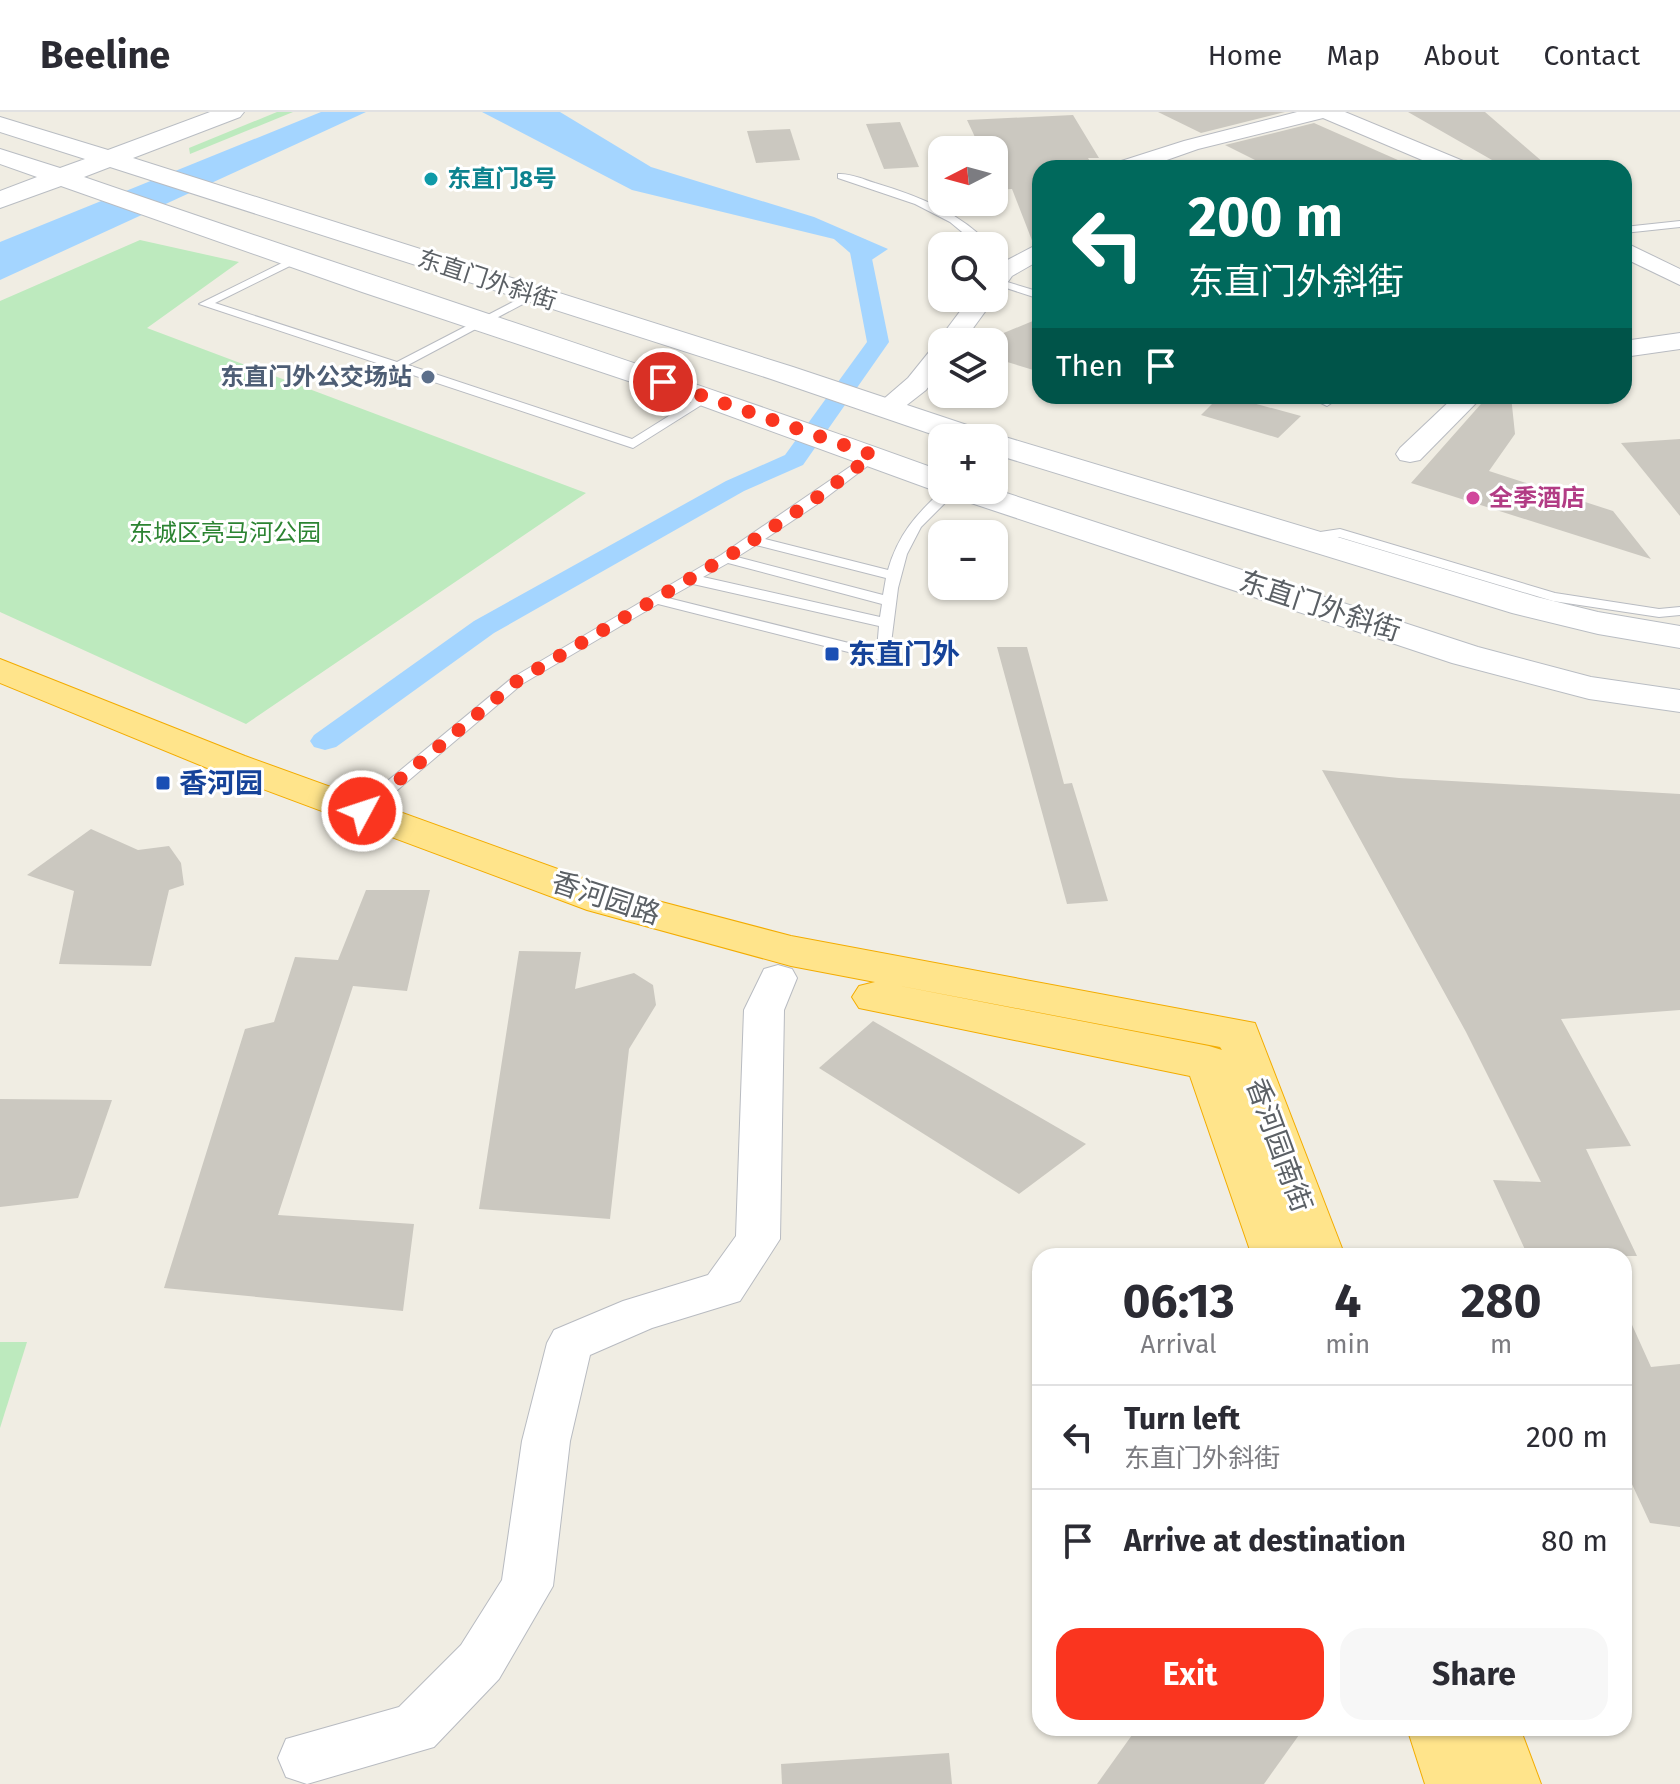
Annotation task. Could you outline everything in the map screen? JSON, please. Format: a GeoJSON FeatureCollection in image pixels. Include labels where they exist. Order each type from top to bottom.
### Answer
{"type":"FeatureCollection","features":[{"type":"Feature","properties":{"kind":"highway","name":"香河园路"},"geometry":{"type":"LineString","coordinates":[[0,670],[231,764],[602,900],[791,951],[1224,1049]]}},
{"type":"Feature","properties":{"kind":"highway","name":"香河园路"},"geometry":{"type":"LineString","coordinates":[[0,698],[174,770],[385,849],[589,922],[778,978],[1224,1049]]}},
{"type":"Feature","properties":{"kind":"highway","name":"香河园南街"},"geometry":{"type":"LineString","coordinates":[[1224,1049],[1276,1248]]}},
{"type":"Feature","properties":{"kind":"highway","name":"香河园南街"},"geometry":{"type":"LineString","coordinates":[[1224,1049],[1315,1248]]}},
{"type":"Feature","properties":{"kind":"highway"},"geometry":{"type":"LineString","coordinates":[[1441,1736],[1457,1784]]}},
{"type":"Feature","properties":{"kind":"highway"},"geometry":{"type":"LineString","coordinates":[[1492,1736],[1509,1784]]}},
{"type":"Feature","properties":{"kind":"main road"},"geometry":{"type":"LineString","coordinates":[[98,155],[195,112]]}},
{"type":"Feature","properties":{"kind":"main road"},"geometry":{"type":"LineString","coordinates":[[0,183],[48,172],[232,112]]}},
{"type":"Feature","properties":{"kind":"main road","name":"东直门外斜街"},"geometry":{"type":"LineString","coordinates":[[0,124],[782,373],[928,424]]}},
{"type":"Feature","properties":{"kind":"main road","name":"东直门外斜街"},"geometry":{"type":"LineString","coordinates":[[0,156],[296,260],[708,397],[928,477]]}},
{"type":"Feature","properties":{"kind":"main road"},"geometry":{"type":"LineString","coordinates":[[0,200],[48,172]]}},
{"type":"Feature","properties":{"kind":"main road","name":"东直门外斜街"},"geometry":{"type":"LineString","coordinates":[[1008,451],[1525,605],[1598,623],[1680,637]]}},
{"type":"Feature","properties":{"kind":"main road","name":"东直门外斜街"},"geometry":{"type":"LineString","coordinates":[[1007,504],[1465,655],[1589,688],[1680,701]]}},
{"type":"Feature","properties":{"kind":"street"},"geometry":{"type":"LineString","coordinates":[[1147,160],[1191,145],[1321,112]]}},
{"type":"Feature","properties":{"kind":"street"},"geometry":{"type":"LineString","coordinates":[[1327,112],[1441,160]]}},
{"type":"Feature","properties":{"kind":"street"},"geometry":{"type":"LineString","coordinates":[[1632,253],[1680,278]]}},
{"type":"Feature","properties":{"kind":"street"},"geometry":{"type":"LineString","coordinates":[[1008,269],[1032,255]]}},
{"type":"Feature","properties":{"kind":"street"},"geometry":{"type":"LineString","coordinates":[[1632,348],[1680,341]]}},
{"type":"Feature","properties":{"kind":"street"},"geometry":{"type":"LineString","coordinates":[[885,409],[917,384],[928,370]]}},
{"type":"Feature","properties":{"kind":"street"},"geometry":{"type":"LineString","coordinates":[[1410,454],[1462,404]]}},
{"type":"Feature","properties":{"kind":"street"},"geometry":{"type":"LineString","coordinates":[[305,1758],[415,1729],[480,1662],[527,1586],[546,1441],[570,1343],[639,1314],[724,1288],[758,1239],[764,1010],[778,978]]}},
{"type":"Feature","properties":{"kind":"lane"},"geometry":{"type":"LineString","coordinates":[[842,176],[934,207],[972,232]]}},
{"type":"Feature","properties":{"kind":"lane"},"geometry":{"type":"LineString","coordinates":[[1632,229],[1680,224]]}},
{"type":"Feature","properties":{"kind":"lane"},"geometry":{"type":"LineString","coordinates":[[296,260],[205,304],[633,444],[708,397]]}},
{"type":"Feature","properties":{"kind":"lane"},"geometry":{"type":"LineString","coordinates":[[1008,283],[1032,293]]}},
{"type":"Feature","properties":{"kind":"lane"},"geometry":{"type":"LineString","coordinates":[[398,366],[532,295]]}},
{"type":"Feature","properties":{"kind":"lane"},"geometry":{"type":"LineString","coordinates":[[362,811],[517,681],[726,558],[873,455]]}},
{"type":"Feature","properties":{"kind":"lane"},"geometry":{"type":"LineString","coordinates":[[655,599],[884,656],[894,576],[906,539],[916,523],[936,504]]}},
{"type":"Feature","properties":{"kind":"lane"},"geometry":{"type":"LineString","coordinates":[[1307,538],[1340,533],[1553,597],[1659,613],[1680,611]]}},
{"type":"Feature","properties":{"kind":"lane"},"geometry":{"type":"LineString","coordinates":[[754,540],[894,576]]}},
{"type":"Feature","properties":{"kind":"lane"},"geometry":{"type":"LineString","coordinates":[[726,558],[891,602]]}},
{"type":"Feature","properties":{"kind":"lane"},"geometry":{"type":"LineString","coordinates":[[692,579],[888,623]]}},
{"type":"Feature","properties":{"kind":"green space"},"geometry":{"type":"Polygon","coordinates":[[[277,112],[293,112],[190,154],[189,148],[277,112]]]}},
{"type":"Feature","properties":{"kind":"green space","name":"东城区亮马河公园"},"geometry":{"type":"Polygon","coordinates":[[[140,240],[239,262],[147,328],[586,493],[246,724],[0,612],[0,301],[140,240]]]}},
{"type":"Feature","properties":{"kind":"green space"},"geometry":{"type":"Polygon","coordinates":[[[0,1342],[27,1342],[0,1428],[0,1342]]]}},
{"type":"Feature","properties":{"kind":"water"},"geometry":{"type":"Polygon","coordinates":[[[321,112],[366,112],[0,280],[0,242],[321,112]]]}},
{"type":"Feature","properties":{"kind":"water"},"geometry":{"type":"Polygon","coordinates":[[[482,112],[560,112],[651,167],[814,217],[888,249],[864,265],[834,239],[632,190],[482,112]]]}},
{"type":"Feature","properties":{"kind":"building"},"geometry":{"type":"Polygon","coordinates":[[[1158,112],[1285,112],[1201,133],[1158,112]]]}},
{"type":"Feature","properties":{"kind":"building"},"geometry":{"type":"Polygon","coordinates":[[[1408,112],[1485,112],[1541,160],[1492,160],[1408,112]]]}},
{"type":"Feature","properties":{"kind":"building"},"geometry":{"type":"Polygon","coordinates":[[[1073,115],[1099,158],[1032,160],[1032,240],[1012,189],[1008,189],[1008,136],[974,136],[967,120],[1073,115]]]}},
{"type":"Feature","properties":{"kind":"building"},"geometry":{"type":"Polygon","coordinates":[[[900,122],[919,167],[884,169],[866,124],[900,122]]]}},
{"type":"Feature","properties":{"kind":"building"},"geometry":{"type":"Polygon","coordinates":[[[1314,123],[1398,160],[1255,160],[1225,145],[1314,123]]]}},
{"type":"Feature","properties":{"kind":"building"},"geometry":{"type":"Polygon","coordinates":[[[790,129],[800,160],[756,163],[747,131],[790,129]]]}},
{"type":"Feature","properties":{"kind":"building"},"geometry":{"type":"Polygon","coordinates":[[[1032,321],[1032,370],[1008,362],[1008,331],[1032,321]]]}},
{"type":"Feature","properties":{"kind":"building"},"geometry":{"type":"Polygon","coordinates":[[[1212,404],[1257,404],[1301,416],[1278,438],[1201,415],[1212,404]]]}},
{"type":"Feature","properties":{"kind":"building"},"geometry":{"type":"Polygon","coordinates":[[[1481,404],[1512,404],[1515,434],[1489,471],[1613,511],[1651,559],[1411,483],[1481,404]]]}},
{"type":"Feature","properties":{"kind":"building"},"geometry":{"type":"Polygon","coordinates":[[[1680,439],[1680,516],[1621,443],[1680,439]]]}},
{"type":"Feature","properties":{"kind":"building"},"geometry":{"type":"Polygon","coordinates":[[[997,647],[1027,647],[1064,784],[1072,783],[1108,901],[1067,904],[997,647]]]}},
{"type":"Feature","properties":{"kind":"building"},"geometry":{"type":"Polygon","coordinates":[[[1322,770],[1399,778],[1680,794],[1680,1010],[1561,1019],[1631,1146],[1586,1149],[1637,1256],[1632,1256],[1632,1248],[1524,1248],[1493,1180],[1541,1182],[1466,1032],[1322,770]]]}},
{"type":"Feature","properties":{"kind":"building"},"geometry":{"type":"Polygon","coordinates":[[[91,829],[138,850],[169,846],[181,863],[184,885],[169,890],[151,966],[59,964],[74,891],[27,875],[91,829]]]}},
{"type":"Feature","properties":{"kind":"building"},"geometry":{"type":"Polygon","coordinates":[[[366,890],[430,890],[407,991],[353,986],[278,1215],[414,1224],[403,1311],[164,1288],[245,1029],[274,1022],[295,957],[338,960],[366,890]]]}},
{"type":"Feature","properties":{"kind":"building"},"geometry":{"type":"Polygon","coordinates":[[[519,951],[581,952],[575,989],[634,973],[653,985],[656,1005],[629,1049],[610,1219],[479,1209],[519,951]]]}},
{"type":"Feature","properties":{"kind":"building"},"geometry":{"type":"Polygon","coordinates":[[[873,1021],[1086,1144],[1019,1194],[819,1068],[873,1021]]]}},
{"type":"Feature","properties":{"kind":"building"},"geometry":{"type":"Polygon","coordinates":[[[0,1099],[112,1100],[78,1198],[0,1207],[0,1099]]]}},
{"type":"Feature","properties":{"kind":"building"},"geometry":{"type":"Polygon","coordinates":[[[1632,1325],[1651,1367],[1680,1364],[1680,1527],[1650,1523],[1632,1484],[1632,1325]]]}},
{"type":"Feature","properties":{"kind":"building"},"geometry":{"type":"Polygon","coordinates":[[[1131,1736],[1298,1736],[1264,1784],[1097,1784],[1131,1736]]]}},
{"type":"Feature","properties":{"kind":"building"},"geometry":{"type":"Polygon","coordinates":[[[949,1753],[952,1784],[782,1784],[781,1764],[949,1753]]]}},
{"type":"Feature","properties":{"kind":"waterway"},"geometry":{"type":"LineString","coordinates":[[325,741],[484,627],[735,486],[794,460],[878,342],[859,244],[834,233]]}},
{"type":"Feature","properties":{"kind":"place","name":"东直门8号"},"geometry":{"type":"Point","coordinates":[431,179]}},
{"type":"Feature","properties":{"kind":"place","name":"东直门外公交场站"},"geometry":{"type":"Point","coordinates":[428,377]}},
{"type":"Feature","properties":{"kind":"place","name":"全季酒店"},"geometry":{"type":"Point","coordinates":[1473,498]}},
{"type":"Feature","properties":{"kind":"place","name":"东直门外"},"geometry":{"type":"Point","coordinates":[832,654]}},
{"type":"Feature","properties":{"kind":"place","name":"香河园"},"geometry":{"type":"Point","coordinates":[163,783]}},
{"type":"Feature","properties":{"kind":"route"},"geometry":{"type":"LineString","coordinates":[[362,811],[517,681],[740,549],[811,502],[873,455],[663,382]]}}]}
